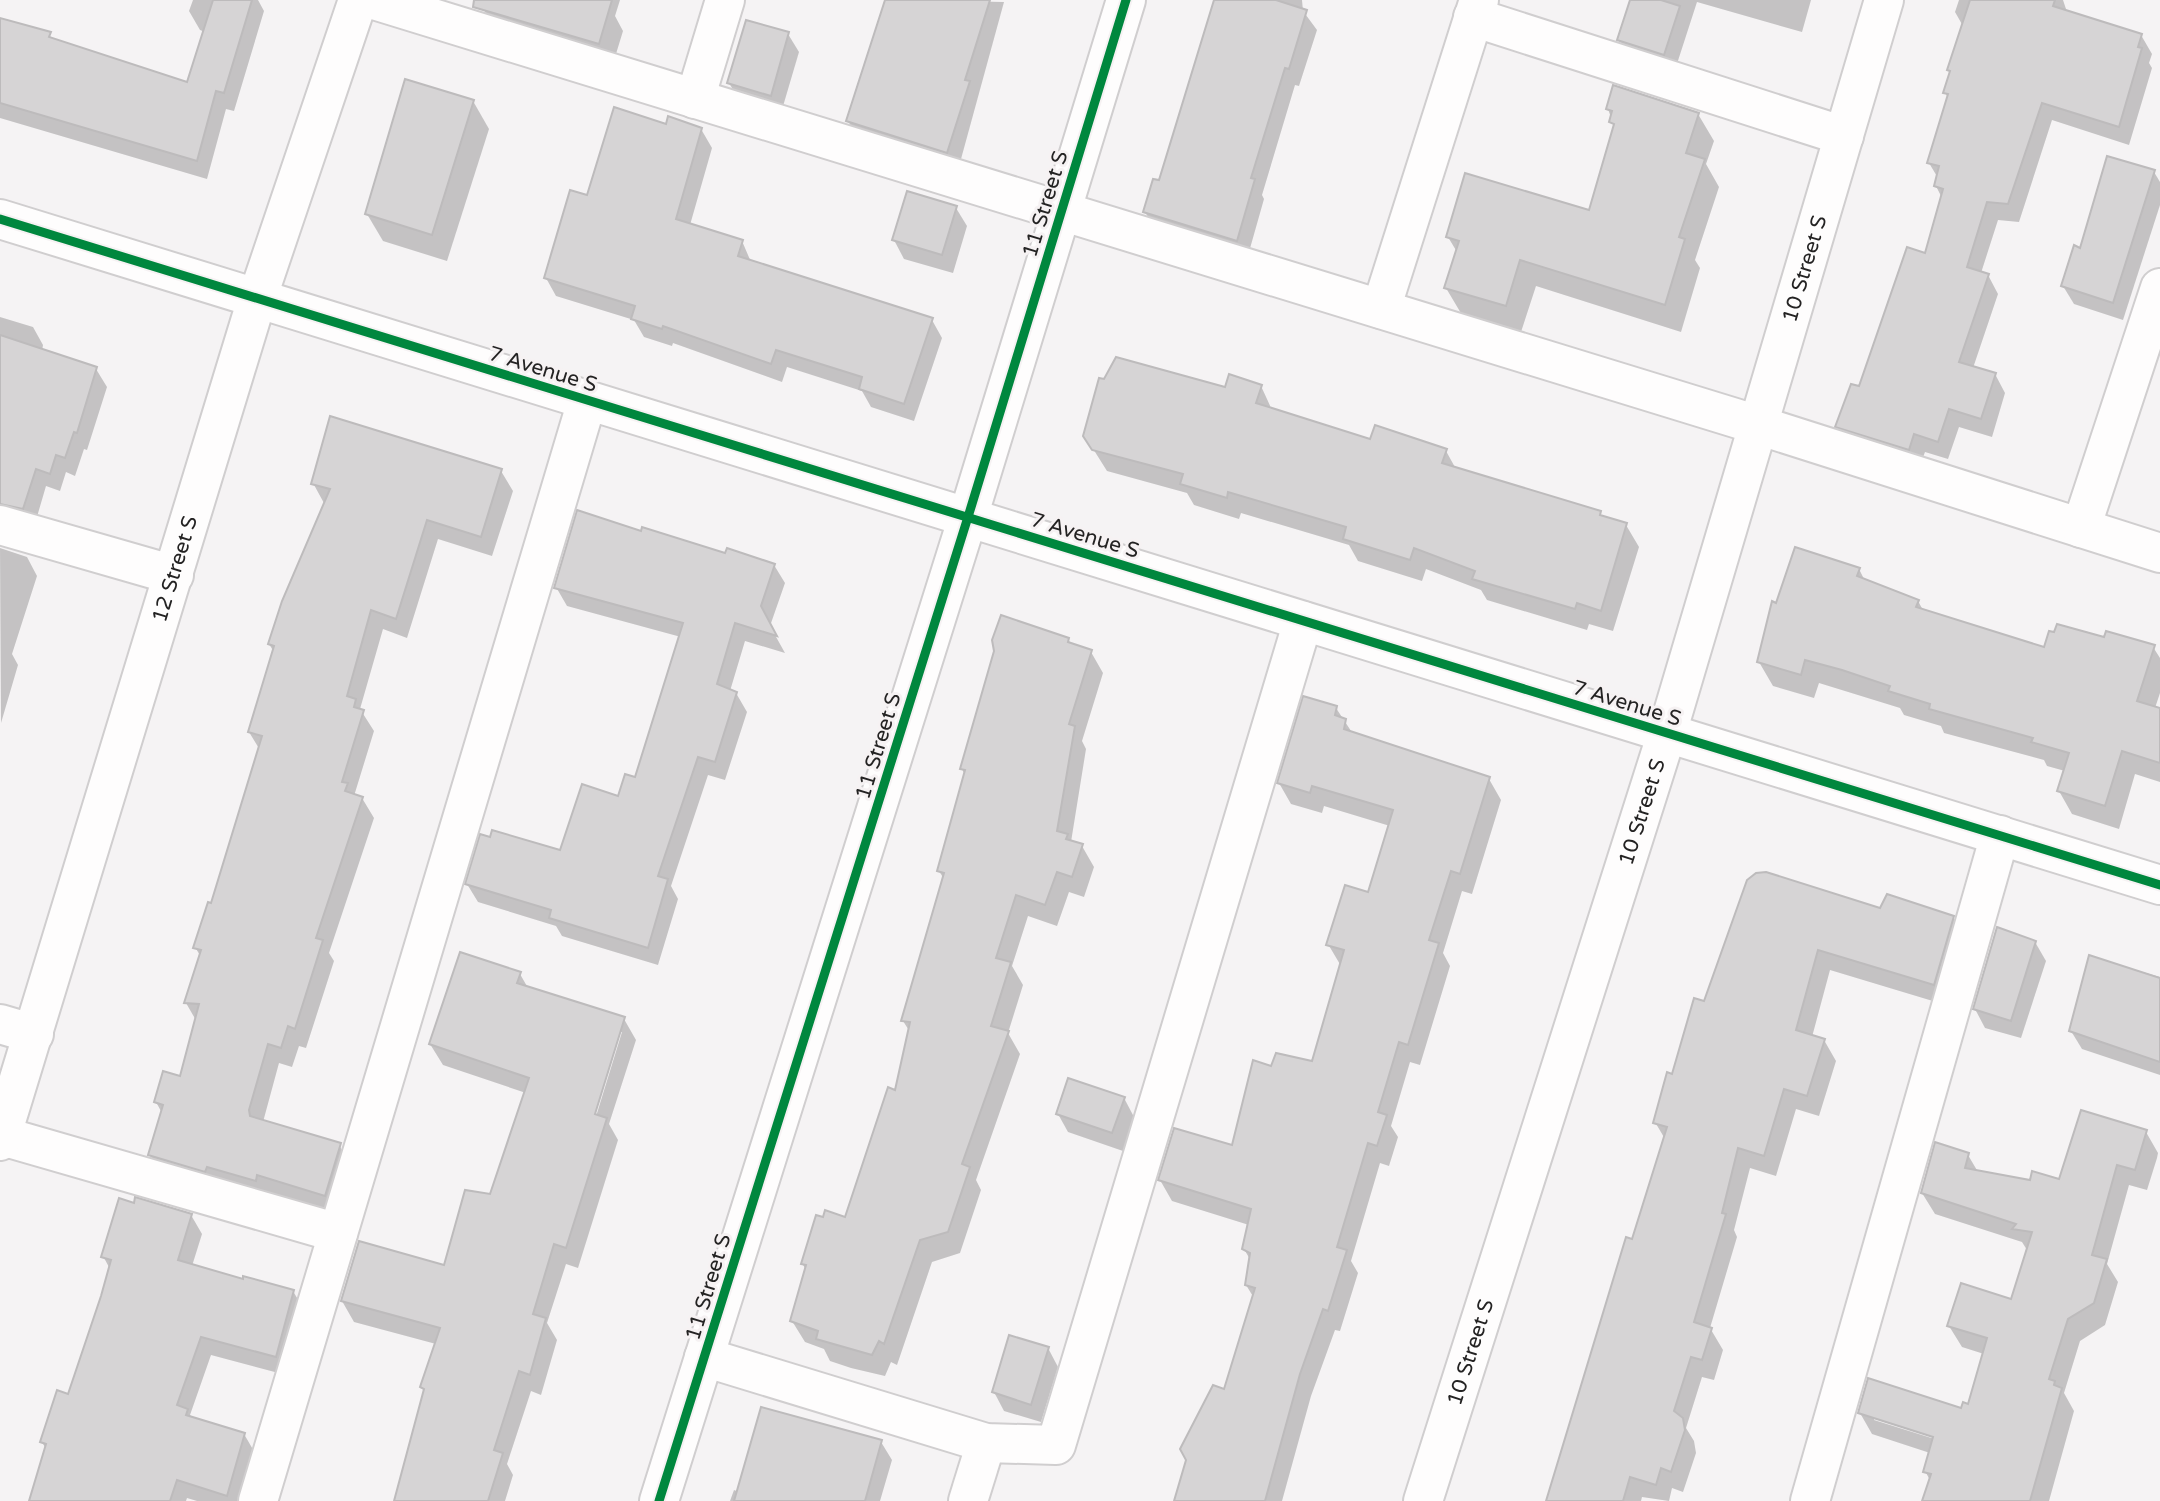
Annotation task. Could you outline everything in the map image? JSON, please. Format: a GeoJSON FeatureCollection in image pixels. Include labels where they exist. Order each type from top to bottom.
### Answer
{"type":"FeatureCollection","features":[{"type":"Feature","properties":{"kind":"street","name":"12 Street S"},"geometry":{"type":"LineString","coordinates":[[1,1139],[17,1029],[174,575],[257,299],[358,0]]}},
{"type":"Feature","properties":{"kind":"street"},"geometry":{"type":"LineString","coordinates":[[374,0],[1758,425],[2160,553]]}},
{"type":"Feature","properties":{"kind":"street"},"geometry":{"type":"LineString","coordinates":[[695,99],[725,0]]}},
{"type":"Feature","properties":{"kind":"street","name":"11 Street S"},"geometry":{"type":"LineString","coordinates":[[659,1501],[968,517],[1126,0]]}},
{"type":"Feature","properties":{"kind":"street","name":"10 Street S"},"geometry":{"type":"LineString","coordinates":[[1423,1501],[1667,733],[1884,0]]}},
{"type":"Feature","properties":{"kind":"street"},"geometry":{"type":"LineString","coordinates":[[1381,309],[1476,9],[1844,136]]}},
{"type":"Feature","properties":{"kind":"street","name":"7 Avenue S"},"geometry":{"type":"LineString","coordinates":[[0,219],[2160,885]]}},
{"type":"Feature","properties":{"kind":"street"},"geometry":{"type":"LineString","coordinates":[[2081,528],[2160,288]]}},
{"type":"Feature","properties":{"kind":"street"},"geometry":{"type":"LineString","coordinates":[[258,1501],[587,401]]}},
{"type":"Feature","properties":{"kind":"street"},"geometry":{"type":"LineString","coordinates":[[0,525],[174,575]]}},
{"type":"Feature","properties":{"kind":"street"},"geometry":{"type":"LineString","coordinates":[[704,1357],[986,1443],[1056,1445],[1303,621]]}},
{"type":"Feature","properties":{"kind":"street"},"geometry":{"type":"LineString","coordinates":[[1810,1501],[2000,835]]}},
{"type":"Feature","properties":{"kind":"street"},"geometry":{"type":"LineString","coordinates":[[1,1139],[338,1233]]}},
{"type":"Feature","properties":{"kind":"street"},"geometry":{"type":"LineString","coordinates":[[968,1501],[986,1443]]}},
{"type":"Feature","properties":{"kind":"building"},"geometry":{"type":"Polygon","coordinates":[[[213,0],[252,0],[224,93],[216,91],[197,161],[0,103],[0,18],[51,32],[49,37],[187,82],[213,0]]]}},
{"type":"Feature","properties":{"kind":"building"},"geometry":{"type":"Polygon","coordinates":[[[474,0],[612,0],[599,44],[473,7],[474,0]]]}},
{"type":"Feature","properties":{"kind":"building"},"geometry":{"type":"Polygon","coordinates":[[[885,0],[990,0],[965,80],[970,81],[947,153],[846,121],[885,0]]]}},
{"type":"Feature","properties":{"kind":"building"},"geometry":{"type":"Polygon","coordinates":[[[1214,0],[1276,0],[1307,10],[1289,69],[1285,68],[1251,178],[1255,179],[1237,241],[1143,212],[1153,179],[1159,180],[1214,0]]]}},
{"type":"Feature","properties":{"kind":"building"},"geometry":{"type":"Polygon","coordinates":[[[1630,0],[1661,0],[1680,6],[1664,55],[1617,40],[1630,0]]]}},
{"type":"Feature","properties":{"kind":"building"},"geometry":{"type":"Polygon","coordinates":[[[1970,0],[2055,0],[2053,6],[2142,34],[2138,47],[2142,48],[2119,127],[2042,103],[2008,204],[1987,202],[1967,267],[1989,274],[1959,362],[1996,373],[1981,419],[1949,409],[1938,442],[1914,434],[1909,450],[1835,427],[1851,384],[1859,386],[1907,247],[1925,253],[1943,189],[1934,186],[1939,166],[1927,163],[1948,94],[1943,93],[1950,71],[1947,70],[1970,0]]]}},
{"type":"Feature","properties":{"kind":"building"},"geometry":{"type":"Polygon","coordinates":[[[746,20],[789,32],[771,96],[727,83],[746,20]]]}},
{"type":"Feature","properties":{"kind":"building"},"geometry":{"type":"Polygon","coordinates":[[[405,79],[474,100],[432,235],[365,214],[405,79]]]}},
{"type":"Feature","properties":{"kind":"building"},"geometry":{"type":"Polygon","coordinates":[[[1613,85],[1699,113],[1686,153],[1705,159],[1679,237],[1685,239],[1665,305],[1520,260],[1506,306],[1444,288],[1459,241],[1446,237],[1465,173],[1589,210],[1614,124],[1609,122],[1612,111],[1606,109],[1613,85]]]}},
{"type":"Feature","properties":{"kind":"building"},"geometry":{"type":"Polygon","coordinates":[[[614,107],[666,124],[668,116],[702,128],[676,219],[743,240],[738,256],[933,318],[904,404],[859,389],[862,377],[776,350],[771,364],[663,326],[662,329],[631,319],[635,306],[544,278],[570,190],[587,195],[614,107]]]}},
{"type":"Feature","properties":{"kind":"building"},"geometry":{"type":"Polygon","coordinates":[[[2107,156],[2155,170],[2113,303],[2061,286],[2074,245],[2080,248],[2107,156]]]}},
{"type":"Feature","properties":{"kind":"building"},"geometry":{"type":"Polygon","coordinates":[[[907,191],[957,206],[942,255],[892,240],[907,191]]]}},
{"type":"Feature","properties":{"kind":"building"},"geometry":{"type":"Polygon","coordinates":[[[0,335],[97,367],[77,433],[74,432],[65,458],[56,455],[50,474],[36,469],[23,509],[0,504],[0,335]]]}},
{"type":"Feature","properties":{"kind":"building"},"geometry":{"type":"Polygon","coordinates":[[[1116,357],[1225,387],[1229,374],[1262,385],[1256,403],[1370,439],[1375,425],[1447,449],[1442,463],[1601,511],[1600,515],[1627,523],[1601,611],[1577,603],[1575,609],[1472,579],[1475,571],[1414,548],[1410,560],[1343,539],[1346,527],[1228,492],[1227,498],[1180,484],[1183,474],[1092,450],[1083,436],[1099,378],[1104,379],[1116,357]]]}},
{"type":"Feature","properties":{"kind":"building"},"geometry":{"type":"Polygon","coordinates":[[[330,416],[502,469],[481,537],[427,520],[396,619],[371,610],[347,696],[356,699],[354,707],[364,710],[342,782],[348,783],[345,791],[363,797],[316,938],[323,940],[295,1029],[288,1026],[281,1048],[268,1044],[249,1110],[250,1116],[341,1143],[325,1196],[257,1175],[256,1181],[207,1167],[205,1172],[148,1155],[163,1105],[154,1102],[163,1071],[180,1076],[199,1004],[184,1003],[201,950],[193,948],[208,902],[211,903],[262,736],[248,732],[274,646],[268,644],[282,601],[330,489],[311,484],[330,416]]]}},
{"type":"Feature","properties":{"kind":"building"},"geometry":{"type":"Polygon","coordinates":[[[577,510],[641,531],[642,527],[725,553],[727,548],[775,564],[761,606],[777,636],[735,623],[717,684],[737,692],[715,762],[698,757],[658,876],[668,879],[648,948],[549,918],[551,910],[465,884],[480,834],[490,837],[492,830],[560,850],[582,784],[618,796],[625,774],[635,777],[683,623],[554,588],[577,510]]]}},
{"type":"Feature","properties":{"kind":"building"},"geometry":{"type":"Polygon","coordinates":[[[1795,547],[1860,568],[1857,576],[1919,600],[1916,607],[2044,647],[2049,631],[2054,632],[2057,624],[2104,637],[2106,631],[2155,645],[2137,701],[2160,708],[2160,763],[2122,751],[2105,806],[2057,791],[2069,753],[2031,742],[2033,738],[1929,709],[1930,704],[1888,691],[1890,686],[1842,670],[1805,660],[1801,675],[1757,662],[1772,601],[1776,603],[1795,547]]]}},
{"type":"Feature","properties":{"kind":"building"},"geometry":{"type":"Polygon","coordinates":[[[1001,615],[1069,638],[1068,642],[1092,650],[1069,724],[1075,726],[1057,831],[1068,834],[1066,839],[1083,844],[1072,877],[1057,872],[1045,905],[1016,895],[996,958],[1011,962],[991,1026],[1009,1031],[962,1164],[970,1167],[948,1232],[920,1240],[884,1344],[879,1341],[872,1355],[816,1339],[818,1331],[790,1321],[806,1265],[801,1264],[816,1215],[823,1217],[825,1210],[845,1217],[888,1087],[895,1090],[910,1022],[901,1021],[944,873],[937,871],[965,770],[960,769],[994,651],[992,640],[1001,615]]]}},
{"type":"Feature","properties":{"kind":"building"},"geometry":{"type":"Polygon","coordinates":[[[1303,696],[1337,706],[1335,715],[1346,719],[1344,729],[1490,777],[1460,874],[1451,871],[1429,940],[1439,943],[1408,1045],[1399,1042],[1378,1112],[1387,1115],[1377,1146],[1368,1143],[1337,1247],[1347,1250],[1328,1311],[1323,1309],[1300,1374],[1265,1501],[1174,1501],[1186,1460],[1180,1449],[1213,1385],[1224,1389],[1255,1288],[1245,1285],[1250,1253],[1242,1249],[1251,1209],[1158,1180],[1174,1128],[1232,1145],[1253,1060],[1271,1066],[1276,1053],[1312,1061],[1344,950],[1326,945],[1345,885],[1368,892],[1393,810],[1312,786],[1310,793],[1277,783],[1303,696]]]}},
{"type":"Feature","properties":{"kind":"building"},"geometry":{"type":"Polygon","coordinates":[[[1766,872],[1880,908],[1887,894],[1954,916],[1934,985],[1818,950],[1796,1030],[1825,1039],[1807,1096],[1784,1089],[1764,1156],[1738,1148],[1722,1213],[1726,1214],[1694,1322],[1712,1328],[1702,1360],[1691,1357],[1674,1411],[1683,1418],[1685,1430],[1671,1472],[1661,1468],[1656,1485],[1630,1477],[1623,1501],[1546,1501],[1626,1237],[1632,1239],[1667,1127],[1653,1123],[1667,1072],[1672,1074],[1694,998],[1704,1001],[1747,880],[1756,873],[1766,872]]]}},
{"type":"Feature","properties":{"kind":"building"},"geometry":{"type":"Polygon","coordinates":[[[1997,927],[2036,941],[2011,1021],[1973,1009],[1997,927]]]}},
{"type":"Feature","properties":{"kind":"building"},"geometry":{"type":"Polygon","coordinates":[[[460,952],[521,972],[517,983],[625,1017],[595,1114],[607,1118],[566,1248],[554,1244],[533,1314],[546,1318],[530,1375],[519,1371],[494,1450],[503,1453],[488,1501],[394,1501],[424,1389],[420,1387],[440,1328],[341,1301],[359,1241],[444,1265],[465,1190],[490,1194],[529,1078],[429,1044],[460,952]]]}},
{"type":"Feature","properties":{"kind":"building"},"geometry":{"type":"Polygon","coordinates":[[[2089,955],[2160,978],[2160,1062],[2069,1031],[2089,955]]]}},
{"type":"Feature","properties":{"kind":"building"},"geometry":{"type":"Polygon","coordinates":[[[1068,1078],[1125,1097],[1112,1133],[1056,1114],[1068,1078]]]}},
{"type":"Feature","properties":{"kind":"building"},"geometry":{"type":"Polygon","coordinates":[[[2081,1110],[2147,1130],[2135,1170],[2117,1165],[2092,1255],[2107,1259],[2094,1303],[2068,1319],[2049,1379],[2062,1388],[2030,1501],[1922,1501],[1931,1474],[1923,1472],[1933,1437],[1858,1413],[1868,1378],[1961,1408],[1963,1402],[1968,1404],[1987,1338],[1947,1326],[1961,1283],[2011,1299],[2032,1232],[2012,1229],[2016,1224],[1921,1193],[1935,1142],[1969,1153],[1965,1168],[2030,1180],[2032,1171],[2059,1179],[2081,1110]]]}},
{"type":"Feature","properties":{"kind":"building"},"geometry":{"type":"Polygon","coordinates":[[[135,1197],[192,1214],[178,1260],[243,1279],[243,1276],[294,1290],[276,1357],[201,1337],[177,1405],[188,1409],[186,1415],[245,1433],[227,1496],[177,1480],[170,1501],[29,1501],[46,1444],[40,1442],[57,1390],[68,1394],[101,1296],[111,1260],[101,1257],[119,1198],[134,1203],[135,1197]]]}},
{"type":"Feature","properties":{"kind":"building"},"geometry":{"type":"Polygon","coordinates":[[[1009,1335],[1049,1347],[1031,1405],[992,1392],[1009,1335]]]}},
{"type":"Feature","properties":{"kind":"building"},"geometry":{"type":"Polygon","coordinates":[[[761,1407],[882,1440],[865,1501],[734,1501],[761,1407]]]}},
{"type":"Feature","properties":{"kind":"cycle path"},"geometry":{"type":"LineString","coordinates":[[659,1501],[968,517],[1126,0]]}},
{"type":"Feature","properties":{"kind":"cycle path"},"geometry":{"type":"LineString","coordinates":[[0,219],[2160,885]]}}]}
